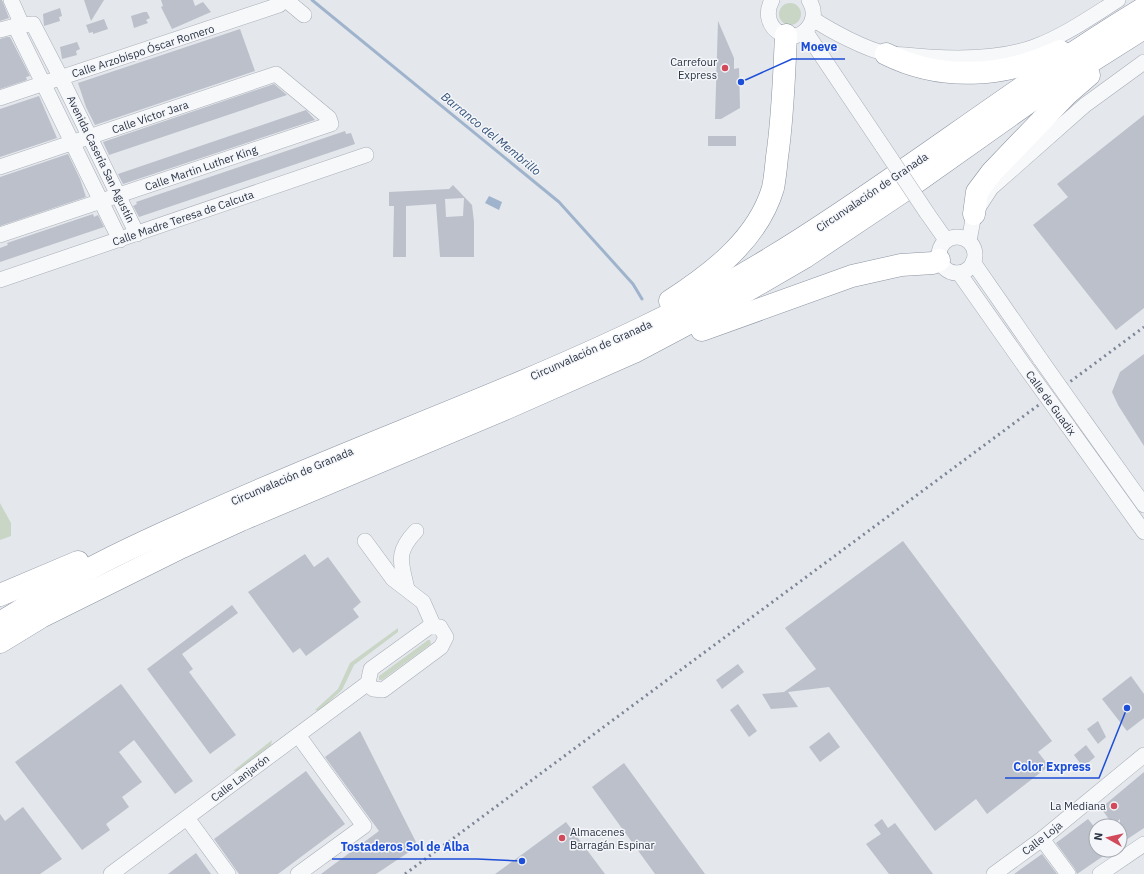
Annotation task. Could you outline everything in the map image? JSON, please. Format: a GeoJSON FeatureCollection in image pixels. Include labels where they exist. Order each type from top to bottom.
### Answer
{"type":"FeatureCollection","features":[{"type":"Feature","properties":{"kind":"highway","name":"Circunvalación de Granada"},"geometry":{"type":"LineString","coordinates":[[0,623],[110,558],[262,487],[517,383],[643,328],[727,285],[766,262],[886,183],[1086,44],[1144,8]]}},
{"type":"Feature","properties":{"kind":"highway","name":"Circunvalación de Granada"},"geometry":{"type":"LineString","coordinates":[[0,642],[41,617],[133,570],[240,520],[507,408],[634,352],[762,283],[805,257],[1049,88],[1144,28]]}},
{"type":"Feature","properties":{"kind":"highway"},"geometry":{"type":"LineString","coordinates":[[517,383],[539,366],[602,337],[658,308],[690,288],[725,261],[743,241],[760,217],[773,188],[779,143],[801,29]]}},
{"type":"Feature","properties":{"kind":"highway"},"geometry":{"type":"LineString","coordinates":[[974,214],[978,192],[992,172],[1013,148],[1067,94],[1096,70],[1139,40],[1144,33]]}},
{"type":"Feature","properties":{"kind":"highway"},"geometry":{"type":"LineString","coordinates":[[886,54],[917,66],[963,73],[987,73],[1023,66],[1063,49],[1086,44]]}},
{"type":"Feature","properties":{"kind":"highway"},"geometry":{"type":"LineString","coordinates":[[634,352],[657,348],[739,315],[852,276],[901,265],[933,263],[943,250]]}},
{"type":"Feature","properties":{"kind":"highway"},"geometry":{"type":"LineString","coordinates":[[0,595],[79,562],[110,558]]}},
{"type":"Feature","properties":{"kind":"highway"},"geometry":{"type":"LineString","coordinates":[[0,612],[38,591],[59,587]]}},
{"type":"Feature","properties":{"kind":"highway"},"geometry":{"type":"LineString","coordinates":[[0,651],[26,634],[41,617]]}},
{"type":"Feature","properties":{"kind":"street","name":"Avenida Casería San Agustín"},"geometry":{"type":"LineString","coordinates":[[11,0],[19,25],[37,70],[120,240]]}},
{"type":"Feature","properties":{"kind":"street"},"geometry":{"type":"LineString","coordinates":[[285,0],[304,15]]}},
{"type":"Feature","properties":{"kind":"street","name":"Calle Arzobispo Óscar Romero"},"geometry":{"type":"LineString","coordinates":[[0,98],[279,5],[285,0]]}},
{"type":"Feature","properties":{"kind":"street"},"geometry":{"type":"LineString","coordinates":[[801,29],[812,7],[810,0]]}},
{"type":"Feature","properties":{"kind":"street"},"geometry":{"type":"LineString","coordinates":[[770,2],[768,17],[773,27],[801,29],[849,39],[886,54],[938,58],[1012,53],[1033,48],[1058,37],[1118,0]]}},
{"type":"Feature","properties":{"kind":"street","name":"Avenida Casería San Agustín"},"geometry":{"type":"LineString","coordinates":[[19,25],[33,24],[91,138],[137,234]]}},
{"type":"Feature","properties":{"kind":"street"},"geometry":{"type":"LineString","coordinates":[[0,30],[19,25]]}},
{"type":"Feature","properties":{"kind":"street"},"geometry":{"type":"LineString","coordinates":[[801,29],[928,213],[943,250],[941,264],[949,271],[959,273],[970,267],[973,262],[974,251],[969,241],[974,214],[991,188],[1026,155],[1085,105],[1144,62]]}},
{"type":"Feature","properties":{"kind":"street"},"geometry":{"type":"LineString","coordinates":[[37,70],[53,63]]}},
{"type":"Feature","properties":{"kind":"street","name":"Calle Martin Luther King"},"geometry":{"type":"LineString","coordinates":[[0,235],[331,124],[329,118],[276,74]]}},
{"type":"Feature","properties":{"kind":"street","name":"Calle Víctor Jara"},"geometry":{"type":"LineString","coordinates":[[0,167],[91,138],[276,74]]}},
{"type":"Feature","properties":{"kind":"street","name":"Calle Madre Teresa de Calcuta"},"geometry":{"type":"LineString","coordinates":[[0,280],[366,156]]}},
{"type":"Feature","properties":{"kind":"street"},"geometry":{"type":"LineString","coordinates":[[943,250],[955,236],[969,241]]}},
{"type":"Feature","properties":{"kind":"street","name":"Calle de Guadix"},"geometry":{"type":"LineString","coordinates":[[973,262],[1144,505]]}},
{"type":"Feature","properties":{"kind":"street","name":"Calle de Guadix"},"geometry":{"type":"LineString","coordinates":[[959,273],[1144,532]]}},
{"type":"Feature","properties":{"kind":"street"},"geometry":{"type":"LineString","coordinates":[[407,589],[400,559],[404,544],[416,531]]}},
{"type":"Feature","properties":{"kind":"street"},"geometry":{"type":"LineString","coordinates":[[365,541],[393,579],[423,602],[434,627]]}},
{"type":"Feature","properties":{"kind":"street","name":"Calle Lanjarón"},"geometry":{"type":"LineString","coordinates":[[111,874],[303,742],[370,686],[371,669],[429,627],[440,627],[446,637],[441,648],[383,690],[370,686]]}},
{"type":"Feature","properties":{"kind":"street","name":"Calle Lanjarón"},"geometry":{"type":"LineString","coordinates":[[124,874],[189,821],[370,686]]}},
{"type":"Feature","properties":{"kind":"street"},"geometry":{"type":"LineString","coordinates":[[298,874],[364,826],[303,742]]}},
{"type":"Feature","properties":{"kind":"street","name":"Calle Loja"},"geometry":{"type":"LineString","coordinates":[[994,874],[1042,840],[1144,755]]}},
{"type":"Feature","properties":{"kind":"street"},"geometry":{"type":"LineString","coordinates":[[189,821],[228,874]]}},
{"type":"Feature","properties":{"kind":"street"},"geometry":{"type":"LineString","coordinates":[[1042,840],[1068,874]]}},
{"type":"Feature","properties":{"kind":"street"},"geometry":{"type":"LineString","coordinates":[[1100,874],[1144,844]]}},
{"type":"Feature","properties":{"kind":"green space"},"geometry":{"type":"Polygon","coordinates":[[[790,3],[798,6],[801,14],[798,22],[790,25],[782,22],[779,14],[782,6],[790,3]]]}},
{"type":"Feature","properties":{"kind":"green space"},"geometry":{"type":"Polygon","coordinates":[[[0,503],[11,523],[11,536],[0,540],[0,503]]]}},
{"type":"Feature","properties":{"kind":"green space"},"geometry":{"type":"Polygon","coordinates":[[[398,628],[398,632],[354,665],[342,690],[319,711],[315,710],[338,689],[350,663],[398,628]]]}},
{"type":"Feature","properties":{"kind":"green space"},"geometry":{"type":"Polygon","coordinates":[[[430,640],[431,644],[382,680],[379,680],[379,676],[430,640]]]}},
{"type":"Feature","properties":{"kind":"green space"},"geometry":{"type":"Polygon","coordinates":[[[272,740],[271,745],[237,771],[233,771],[272,740]]]}},
{"type":"Feature","properties":{"kind":"water"},"geometry":{"type":"Polygon","coordinates":[[[489,196],[502,202],[499,210],[485,203],[489,196]]]}},
{"type":"Feature","properties":{"kind":"building"},"geometry":{"type":"Polygon","coordinates":[[[0,0],[2,0],[9,18],[0,21],[0,0]]]}},
{"type":"Feature","properties":{"kind":"building"},"geometry":{"type":"Polygon","coordinates":[[[84,0],[104,0],[91,21],[84,0]]]}},
{"type":"Feature","properties":{"kind":"building"},"geometry":{"type":"Polygon","coordinates":[[[161,0],[193,0],[195,6],[203,2],[211,12],[172,29],[161,7],[163,6],[161,0]]]}},
{"type":"Feature","properties":{"kind":"building"},"geometry":{"type":"Polygon","coordinates":[[[60,8],[62,16],[59,17],[60,21],[44,26],[43,14],[60,8]]]}},
{"type":"Feature","properties":{"kind":"building"},"geometry":{"type":"Polygon","coordinates":[[[147,12],[150,18],[146,20],[148,23],[134,28],[131,16],[147,12]]]}},
{"type":"Feature","properties":{"kind":"building"},"geometry":{"type":"Polygon","coordinates":[[[104,19],[108,29],[93,34],[93,32],[89,33],[86,25],[104,19]]]}},
{"type":"Feature","properties":{"kind":"building"},"geometry":{"type":"Polygon","coordinates":[[[718,21],[734,58],[734,69],[739,68],[740,108],[721,119],[715,119],[718,21]]]}},
{"type":"Feature","properties":{"kind":"building"},"geometry":{"type":"Polygon","coordinates":[[[240,29],[255,71],[95,125],[86,107],[78,83],[240,29]]]}},
{"type":"Feature","properties":{"kind":"building"},"geometry":{"type":"Polygon","coordinates":[[[10,37],[30,76],[26,77],[27,80],[0,89],[0,39],[10,37]]]}},
{"type":"Feature","properties":{"kind":"building"},"geometry":{"type":"Polygon","coordinates":[[[77,42],[80,49],[76,51],[77,55],[62,59],[60,47],[77,42]]]}},
{"type":"Feature","properties":{"kind":"building"},"geometry":{"type":"Polygon","coordinates":[[[274,84],[287,95],[109,155],[103,142],[274,84]]]}},
{"type":"Feature","properties":{"kind":"building"},"geometry":{"type":"Polygon","coordinates":[[[39,96],[57,138],[0,157],[0,109],[39,96]]]}},
{"type":"Feature","properties":{"kind":"building"},"geometry":{"type":"Polygon","coordinates":[[[306,110],[315,120],[123,184],[118,174],[306,110]]]}},
{"type":"Feature","properties":{"kind":"building"},"geometry":{"type":"Polygon","coordinates":[[[1144,115],[1144,308],[1116,330],[1033,225],[1068,197],[1057,184],[1144,115]]]}},
{"type":"Feature","properties":{"kind":"building"},"geometry":{"type":"Polygon","coordinates":[[[345,131],[346,134],[351,133],[355,144],[139,217],[133,206],[137,204],[136,202],[345,131]]]}},
{"type":"Feature","properties":{"kind":"building"},"geometry":{"type":"Polygon","coordinates":[[[708,136],[736,136],[736,146],[708,146],[708,136]]]}},
{"type":"Feature","properties":{"kind":"building"},"geometry":{"type":"Polygon","coordinates":[[[68,154],[80,179],[86,197],[0,226],[0,177],[68,154]]]}},
{"type":"Feature","properties":{"kind":"building"},"geometry":{"type":"Polygon","coordinates":[[[453,185],[472,205],[474,222],[474,257],[440,257],[436,204],[406,206],[406,257],[393,257],[394,206],[389,206],[389,192],[449,189],[453,185]],[[464,198],[445,199],[446,217],[463,216],[464,198]]]}},
{"type":"Feature","properties":{"kind":"building"},"geometry":{"type":"Polygon","coordinates":[[[93,214],[94,217],[98,215],[104,227],[0,262],[0,248],[8,245],[7,243],[93,214]]]}},
{"type":"Feature","properties":{"kind":"building"},"geometry":{"type":"Polygon","coordinates":[[[1144,354],[1144,446],[1118,405],[1112,392],[1120,372],[1144,354]]]}},
{"type":"Feature","properties":{"kind":"building"},"geometry":{"type":"Polygon","coordinates":[[[903,541],[1052,741],[1038,752],[1049,766],[987,814],[976,799],[935,831],[829,687],[788,692],[798,707],[771,709],[762,694],[784,692],[816,669],[785,628],[903,541]]]}},
{"type":"Feature","properties":{"kind":"building"},"geometry":{"type":"Polygon","coordinates":[[[305,554],[314,567],[328,557],[361,602],[353,609],[359,617],[306,656],[300,648],[293,653],[248,592],[305,554]]]}},
{"type":"Feature","properties":{"kind":"building"},"geometry":{"type":"Polygon","coordinates":[[[232,605],[238,613],[182,654],[193,669],[189,672],[236,735],[210,754],[147,669],[232,605]]]}},
{"type":"Feature","properties":{"kind":"building"},"geometry":{"type":"Polygon","coordinates":[[[738,664],[744,672],[722,689],[716,680],[738,664]]]}},
{"type":"Feature","properties":{"kind":"building"},"geometry":{"type":"Polygon","coordinates":[[[1131,676],[1144,694],[1144,718],[1127,731],[1102,699],[1131,676]]]}},
{"type":"Feature","properties":{"kind":"building"},"geometry":{"type":"Polygon","coordinates":[[[121,684],[193,781],[175,794],[134,740],[119,752],[142,782],[122,797],[129,807],[106,824],[110,830],[82,850],[15,762],[121,684]]]}},
{"type":"Feature","properties":{"kind":"building"},"geometry":{"type":"Polygon","coordinates":[[[738,704],[757,731],[749,737],[730,710],[738,704]]]}},
{"type":"Feature","properties":{"kind":"building"},"geometry":{"type":"Polygon","coordinates":[[[1098,721],[1106,737],[1098,744],[1087,729],[1098,721]]]}},
{"type":"Feature","properties":{"kind":"building"},"geometry":{"type":"Polygon","coordinates":[[[360,731],[418,846],[376,874],[321,874],[379,831],[325,757],[360,731]]]}},
{"type":"Feature","properties":{"kind":"building"},"geometry":{"type":"Polygon","coordinates":[[[829,732],[840,747],[820,762],[809,747],[829,732]]]}},
{"type":"Feature","properties":{"kind":"building"},"geometry":{"type":"Polygon","coordinates":[[[1086,745],[1095,757],[1083,767],[1074,755],[1086,745]]]}},
{"type":"Feature","properties":{"kind":"building"},"geometry":{"type":"Polygon","coordinates":[[[624,763],[705,874],[655,874],[592,787],[624,763]]]}},
{"type":"Feature","properties":{"kind":"building"},"geometry":{"type":"Polygon","coordinates":[[[306,771],[345,824],[278,874],[239,874],[214,839],[306,771]]]}},
{"type":"Feature","properties":{"kind":"building"},"geometry":{"type":"Polygon","coordinates":[[[1144,772],[1144,828],[1128,839],[1128,818],[1108,818],[1101,808],[1144,772]]]}},
{"type":"Feature","properties":{"kind":"building"},"geometry":{"type":"Polygon","coordinates":[[[23,807],[62,859],[40,874],[0,874],[0,814],[5,821],[23,807]]]}},
{"type":"Feature","properties":{"kind":"building"},"geometry":{"type":"Polygon","coordinates":[[[882,819],[888,828],[895,823],[933,874],[889,874],[866,844],[881,834],[874,825],[882,819]]]}},
{"type":"Feature","properties":{"kind":"building"},"geometry":{"type":"Polygon","coordinates":[[[1088,819],[1088,858],[1100,858],[1077,874],[1056,843],[1088,819]]]}},
{"type":"Feature","properties":{"kind":"building","name":"Almacenes Barragán Espinar"},"geometry":{"type":"Polygon","coordinates":[[[566,822],[605,874],[495,874],[524,853],[566,822]]]}},
{"type":"Feature","properties":{"kind":"building"},"geometry":{"type":"Polygon","coordinates":[[[196,853],[211,874],[168,874],[181,864],[196,853]]]}},
{"type":"Feature","properties":{"kind":"building"},"geometry":{"type":"Polygon","coordinates":[[[1042,854],[1057,874],[1014,874],[1042,854]]]}},
{"type":"Feature","properties":{"kind":"waterway","name":"Barranco del Membrillo"},"geometry":{"type":"LineString","coordinates":[[312,0],[559,202],[633,284],[642,299]]}},
{"type":"Feature","properties":{"kind":"railway"},"geometry":{"type":"LineString","coordinates":[[405,874],[1144,327]]}},
{"type":"Feature","properties":{"kind":"place","name":"Carrefour Express"},"geometry":{"type":"Point","coordinates":[725,68]}},
{"type":"Feature","properties":{"kind":"place","name":"Moeve"},"geometry":{"type":"Point","coordinates":[741,82]}},
{"type":"Feature","properties":{"kind":"place","name":"Color Express"},"geometry":{"type":"Point","coordinates":[1127,708]}},
{"type":"Feature","properties":{"kind":"place","name":"La Mediana"},"geometry":{"type":"Point","coordinates":[1114,806]}},
{"type":"Feature","properties":{"kind":"place","name":"Almacenes Barragán Espinar"},"geometry":{"type":"Point","coordinates":[562,838]}},
{"type":"Feature","properties":{"kind":"place","name":"Tostaderos Sol de Alba"},"geometry":{"type":"Point","coordinates":[522,861]}}]}
